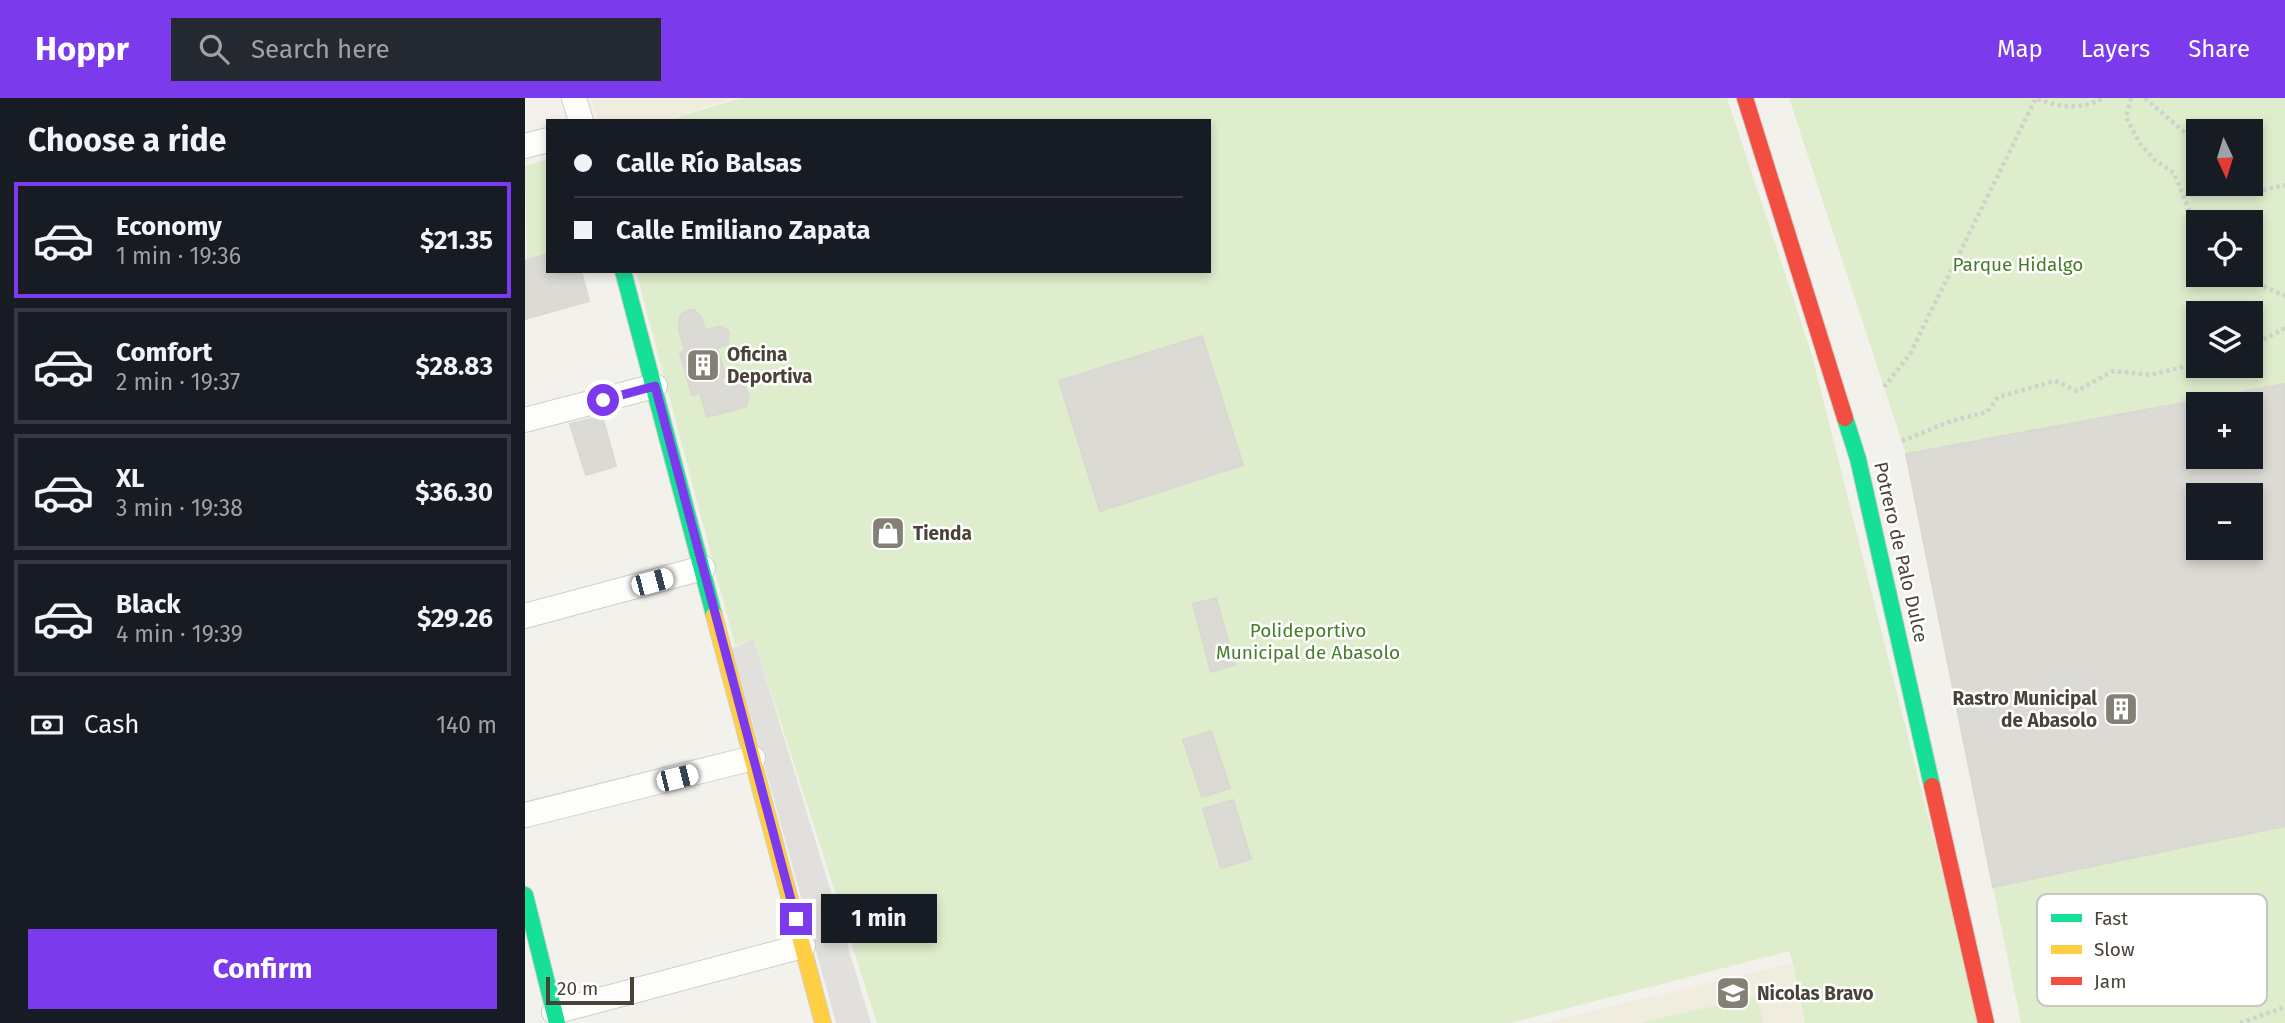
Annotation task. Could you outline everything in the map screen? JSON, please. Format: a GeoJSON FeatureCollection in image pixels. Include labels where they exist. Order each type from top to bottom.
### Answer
{"type":"FeatureCollection","features":[{"type":"Feature","properties":{"kind":"street"},"geometry":{"type":"LineString","coordinates":[[574,98],[580,119]]}},
{"type":"Feature","properties":{"kind":"street","name":"Potrero de Palo Dulce"},"geometry":{"type":"LineString","coordinates":[[1745,98],[1858,459],[1986,1023]]}},
{"type":"Feature","properties":{"kind":"street"},"geometry":{"type":"LineString","coordinates":[[525,146],[546,141]]}},
{"type":"Feature","properties":{"kind":"street"},"geometry":{"type":"LineString","coordinates":[[624,273],[823,1023]]}},
{"type":"Feature","properties":{"kind":"street"},"geometry":{"type":"LineString","coordinates":[[525,420],[655,386]]}},
{"type":"Feature","properties":{"kind":"street"},"geometry":{"type":"LineString","coordinates":[[525,616],[703,568]]}},
{"type":"Feature","properties":{"kind":"street"},"geometry":{"type":"LineString","coordinates":[[525,816],[753,758]]}},
{"type":"Feature","properties":{"kind":"street"},"geometry":{"type":"LineString","coordinates":[[525,895],[555,1017],[803,946]]}},
{"type":"Feature","properties":{"kind":"path"},"geometry":{"type":"LineString","coordinates":[[1884,387],[1910,354],[2036,98],[2055,106],[2074,107],[2104,98]]}},
{"type":"Feature","properties":{"kind":"path"},"geometry":{"type":"LineString","coordinates":[[2131,98],[2126,117],[2140,144],[2174,173],[2189,210]]}},
{"type":"Feature","properties":{"kind":"path"},"geometry":{"type":"LineString","coordinates":[[2145,98],[2186,134]]}},
{"type":"Feature","properties":{"kind":"path"},"geometry":{"type":"LineString","coordinates":[[2263,190],[2285,185]]}},
{"type":"Feature","properties":{"kind":"path"},"geometry":{"type":"LineString","coordinates":[[2263,286],[2285,296]]}},
{"type":"Feature","properties":{"kind":"path"},"geometry":{"type":"LineString","coordinates":[[2263,340],[2285,328]]}},
{"type":"Feature","properties":{"kind":"path"},"geometry":{"type":"LineString","coordinates":[[1902,441],[1951,421],[1987,412],[1998,397],[2055,381],[2077,391],[2113,371],[2151,375],[2186,366]]}},
{"type":"Feature","properties":{"kind":"path"},"geometry":{"type":"LineString","coordinates":[[2240,1023],[2285,1007]]}},
{"type":"Feature","properties":{"kind":"shaded area"},"geometry":{"type":"Polygon","coordinates":[[[592,98],[734,98],[668,119],[597,119],[592,98]]]}},
{"type":"Feature","properties":{"kind":"shaded area"},"geometry":{"type":"Polygon","coordinates":[[[754,639],[871,1023],[836,1023],[732,648],[754,639]]]}},
{"type":"Feature","properties":{"kind":"shaded area","name":"Nicolas Bravo"},"geometry":{"type":"Polygon","coordinates":[[[1791,963],[1804,1023],[1544,1023],[1791,963]]]}},
{"type":"Feature","properties":{"kind":"green space","name":"Polideportivo Municipal de Abasolo"},"geometry":{"type":"Polygon","coordinates":[[[741,98],[1727,98],[1812,355],[1980,1023],[1805,1023],[1790,951],[1510,1023],[877,1023],[754,639],[735,645],[637,273],[1211,273],[1211,119],[672,119],[741,98]]]}},
{"type":"Feature","properties":{"kind":"green space","name":"Parque Hidalgo"},"geometry":{"type":"Polygon","coordinates":[[[1789,98],[2285,98],[2285,384],[2242,392],[2186,392],[2186,402],[1906,454],[1789,98]]]}},
{"type":"Feature","properties":{"kind":"green space"},"geometry":{"type":"Polygon","coordinates":[[[546,160],[546,255],[527,260],[525,166],[546,160]]]}},
{"type":"Feature","properties":{"kind":"green space"},"geometry":{"type":"Polygon","coordinates":[[[2285,826],[2285,1023],[2021,1023],[1993,887],[2285,826]]]}},
{"type":"Feature","properties":{"kind":"green space"},"geometry":{"type":"Polygon","coordinates":[[[1757,996],[1763,1023],[1640,1023],[1757,996]]]}},
{"type":"Feature","properties":{"kind":"building"},"geometry":{"type":"Polygon","coordinates":[[[546,255],[546,273],[582,273],[589,301],[525,319],[525,261],[546,255]]]}},
{"type":"Feature","properties":{"kind":"building","name":"Oficina Deportiva"},"geometry":{"type":"Polygon","coordinates":[[[694,310],[701,317],[705,330],[722,326],[729,331],[728,344],[717,348],[726,377],[721,378],[724,386],[740,382],[744,386],[749,396],[746,407],[707,417],[700,393],[692,395],[680,353],[685,350],[679,331],[680,315],[694,310]]]}},
{"type":"Feature","properties":{"kind":"building"},"geometry":{"type":"Polygon","coordinates":[[[1202,336],[1243,465],[1100,511],[1059,381],[1202,336]]]}},
{"type":"Feature","properties":{"kind":"building","name":"Rastro Municipal de Abasolo"},"geometry":{"type":"Polygon","coordinates":[[[2285,384],[2285,826],[1993,887],[1906,454],[2186,402],[2186,469],[2263,469],[2263,392],[2242,392],[2285,384]]]}},
{"type":"Feature","properties":{"kind":"building"},"geometry":{"type":"Polygon","coordinates":[[[602,416],[616,466],[586,475],[570,424],[602,416]]]}},
{"type":"Feature","properties":{"kind":"building","name":"Tienda"},"geometry":{"type":"Polygon","coordinates":[[[894,520],[901,540],[883,547],[876,526],[894,520]]]}},
{"type":"Feature","properties":{"kind":"building"},"geometry":{"type":"Polygon","coordinates":[[[1216,598],[1235,665],[1211,672],[1193,604],[1216,598]]]}},
{"type":"Feature","properties":{"kind":"building"},"geometry":{"type":"Polygon","coordinates":[[[1211,731],[1230,788],[1202,797],[1183,740],[1211,731]]]}},
{"type":"Feature","properties":{"kind":"building"},"geometry":{"type":"Polygon","coordinates":[[[1233,800],[1251,859],[1221,868],[1203,809],[1233,800]]]}},
{"type":"Feature","properties":{"kind":"traffic: fast"},"geometry":{"type":"LineString","coordinates":[[624,273],[714,615]]}},
{"type":"Feature","properties":{"kind":"traffic: fast"},"geometry":{"type":"LineString","coordinates":[[1845,418],[1858,459],[1932,786]]}},
{"type":"Feature","properties":{"kind":"traffic: fast"},"geometry":{"type":"LineString","coordinates":[[525,895],[557,1023]]}},
{"type":"Feature","properties":{"kind":"traffic: slow"},"geometry":{"type":"LineString","coordinates":[[714,615],[823,1023]]}},
{"type":"Feature","properties":{"kind":"traffic: jam"},"geometry":{"type":"LineString","coordinates":[[1745,98],[1845,418]]}},
{"type":"Feature","properties":{"kind":"traffic: jam"},"geometry":{"type":"LineString","coordinates":[[1932,786],[1986,1023]]}},
{"type":"Feature","properties":{"kind":"place","name":"Oficina Deportiva"},"geometry":{"type":"Point","coordinates":[703,365]}},
{"type":"Feature","properties":{"kind":"place","name":"Tienda"},"geometry":{"type":"Point","coordinates":[888,533]}},
{"type":"Feature","properties":{"kind":"place","name":"Rastro Municipal de Abasolo"},"geometry":{"type":"Point","coordinates":[2121,709]}},
{"type":"Feature","properties":{"kind":"place","name":"Nicolas Bravo"},"geometry":{"type":"Point","coordinates":[1733,993]}},
{"type":"Feature","properties":{"kind":"route"},"geometry":{"type":"LineString","coordinates":[[603,400],[655,386],[796,919]]}}]}
